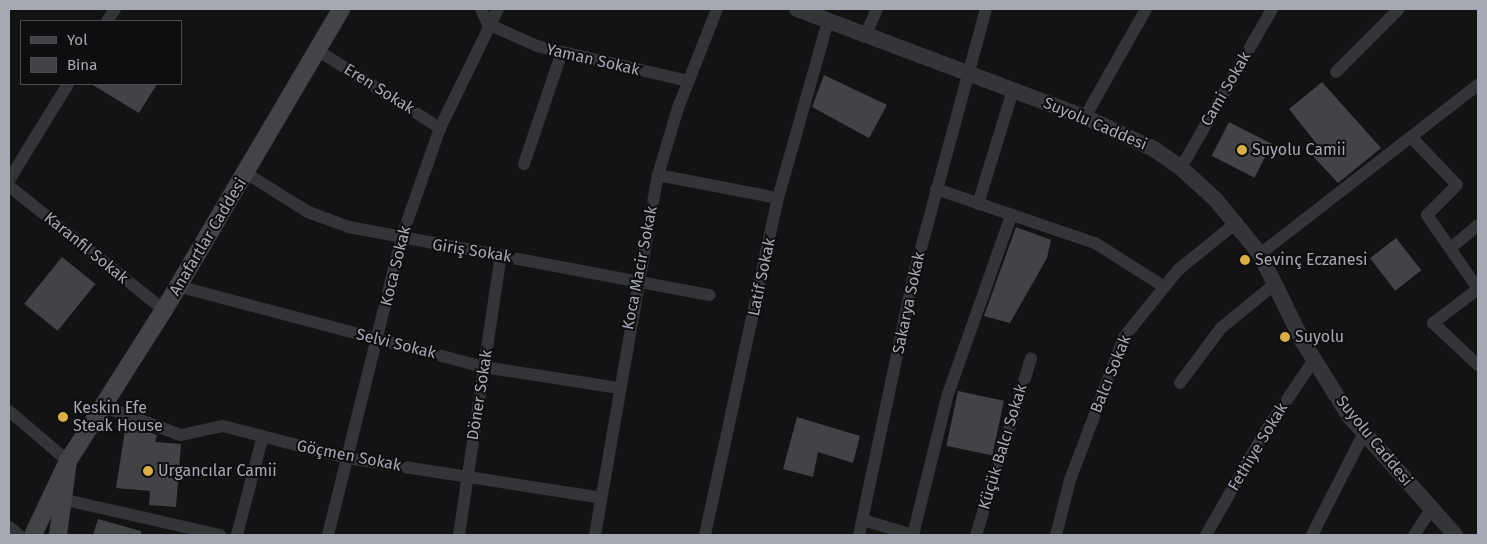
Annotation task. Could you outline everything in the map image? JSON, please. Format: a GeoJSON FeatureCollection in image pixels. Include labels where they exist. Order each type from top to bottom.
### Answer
{"type":"FeatureCollection","features":[{"type":"Feature","properties":{"kind":"main road","name":"Anafartlar Caddesi"},"geometry":{"type":"LineString","coordinates":[[33,535],[68,461],[164,310],[341,9]]}},
{"type":"Feature","properties":{"kind":"main road"},"geometry":{"type":"LineString","coordinates":[[58,535],[66,500],[68,461]]}},
{"type":"Feature","properties":{"kind":"street"},"geometry":{"type":"LineString","coordinates":[[108,20],[115,9]]}},
{"type":"Feature","properties":{"kind":"street"},"geometry":{"type":"LineString","coordinates":[[481,9],[488,24]]}},
{"type":"Feature","properties":{"kind":"street","name":"Koca Sokak"},"geometry":{"type":"LineString","coordinates":[[328,535],[401,239],[440,128],[488,24],[498,9]]}},
{"type":"Feature","properties":{"kind":"street","name":"Koca Macir Sokak"},"geometry":{"type":"LineString","coordinates":[[595,535],[618,388],[658,175],[689,81],[717,9]]}},
{"type":"Feature","properties":{"kind":"street","name":"Suyolu Caddesi"},"geometry":{"type":"LineString","coordinates":[[797,9],[865,37],[966,72],[1085,117],[1154,149],[1180,168],[1236,222],[1260,254],[1314,360],[1364,433],[1455,535]]}},
{"type":"Feature","properties":{"kind":"street"},"geometry":{"type":"LineString","coordinates":[[865,37],[877,9]]}},
{"type":"Feature","properties":{"kind":"street","name":"Sakarya Sokak"},"geometry":{"type":"LineString","coordinates":[[859,535],[936,189],[966,72],[986,9]]}},
{"type":"Feature","properties":{"kind":"street"},"geometry":{"type":"LineString","coordinates":[[1085,117],[1146,9]]}},
{"type":"Feature","properties":{"kind":"street","name":"Cami Sokak"},"geometry":{"type":"LineString","coordinates":[[1180,168],[1272,9]]}},
{"type":"Feature","properties":{"kind":"street"},"geometry":{"type":"LineString","coordinates":[[1336,72],[1399,9]]}},
{"type":"Feature","properties":{"kind":"street","name":"Latif Sokak"},"geometry":{"type":"LineString","coordinates":[[705,535],[778,198],[828,21]]}},
{"type":"Feature","properties":{"kind":"street","name":"Yaman Sokak"},"geometry":{"type":"LineString","coordinates":[[488,24],[562,55],[689,81]]}},
{"type":"Feature","properties":{"kind":"street","name":"Eren Sokak"},"geometry":{"type":"LineString","coordinates":[[317,50],[440,128]]}},
{"type":"Feature","properties":{"kind":"street"},"geometry":{"type":"LineString","coordinates":[[524,164],[562,55]]}},
{"type":"Feature","properties":{"kind":"street"},"geometry":{"type":"LineString","coordinates":[[9,180],[67,85]]}},
{"type":"Feature","properties":{"kind":"street"},"geometry":{"type":"LineString","coordinates":[[1260,254],[1478,85]]}},
{"type":"Feature","properties":{"kind":"street"},"geometry":{"type":"LineString","coordinates":[[978,204],[1013,90]]}},
{"type":"Feature","properties":{"kind":"street"},"geometry":{"type":"LineString","coordinates":[[1411,137],[1457,185],[1427,215],[1452,247],[1478,289],[1433,323],[1478,365]]}},
{"type":"Feature","properties":{"kind":"street","name":"Giriş Sokak"},"geometry":{"type":"LineString","coordinates":[[246,173],[328,220],[401,239],[502,255],[710,295]]}},
{"type":"Feature","properties":{"kind":"street"},"geometry":{"type":"LineString","coordinates":[[658,175],[778,198]]}},
{"type":"Feature","properties":{"kind":"street","name":"Karanfil Sokak"},"geometry":{"type":"LineString","coordinates":[[9,186],[164,310]]}},
{"type":"Feature","properties":{"kind":"street"},"geometry":{"type":"LineString","coordinates":[[936,189],[1095,243],[1163,286]]}},
{"type":"Feature","properties":{"kind":"street"},"geometry":{"type":"LineString","coordinates":[[862,520],[913,535],[948,394],[1011,216]]}},
{"type":"Feature","properties":{"kind":"street","name":"Balcı Sokak"},"geometry":{"type":"LineString","coordinates":[[1056,535],[1070,480],[1124,337],[1163,286],[1236,222]]}},
{"type":"Feature","properties":{"kind":"street"},"geometry":{"type":"LineString","coordinates":[[1452,247],[1478,225]]}},
{"type":"Feature","properties":{"kind":"street","name":"Döner Sokak"},"geometry":{"type":"LineString","coordinates":[[458,535],[502,255]]}},
{"type":"Feature","properties":{"kind":"street"},"geometry":{"type":"LineString","coordinates":[[1180,383],[1221,328],[1274,284]]}},
{"type":"Feature","properties":{"kind":"street","name":"Selvi Sokak"},"geometry":{"type":"LineString","coordinates":[[177,286],[484,367],[618,388]]}},
{"type":"Feature","properties":{"kind":"street","name":"Küçük Balcı Sokak"},"geometry":{"type":"LineString","coordinates":[[976,535],[1031,358]]}},
{"type":"Feature","properties":{"kind":"street","name":"Fethiye Sokak"},"geometry":{"type":"LineString","coordinates":[[1206,535],[1265,432],[1314,360]]}},
{"type":"Feature","properties":{"kind":"street","name":"Göçmen Sokak"},"geometry":{"type":"LineString","coordinates":[[102,406],[181,435],[223,426],[262,439],[347,458],[601,498]]}},
{"type":"Feature","properties":{"kind":"street"},"geometry":{"type":"LineString","coordinates":[[9,411],[68,461]]}},
{"type":"Feature","properties":{"kind":"street"},"geometry":{"type":"LineString","coordinates":[[1312,535],[1364,433]]}},
{"type":"Feature","properties":{"kind":"street"},"geometry":{"type":"LineString","coordinates":[[237,535],[262,439]]}},
{"type":"Feature","properties":{"kind":"street"},"geometry":{"type":"LineString","coordinates":[[66,500],[220,535]]}},
{"type":"Feature","properties":{"kind":"street"},"geometry":{"type":"LineString","coordinates":[[1414,535],[1431,510]]}},
{"type":"Feature","properties":{"kind":"street"},"geometry":{"type":"LineString","coordinates":[[9,527],[19,535]]}},
{"type":"Feature","properties":{"kind":"building"},"geometry":{"type":"Polygon","coordinates":[[[824,75],[887,105],[869,138],[812,107],[824,75]]]}},
{"type":"Feature","properties":{"kind":"building"},"geometry":{"type":"Polygon","coordinates":[[[1322,82],[1381,148],[1338,183],[1312,155],[1320,148],[1289,109],[1322,82]]]}},
{"type":"Feature","properties":{"kind":"building"},"geometry":{"type":"Polygon","coordinates":[[[93,85],[156,85],[139,113],[93,85]]]}},
{"type":"Feature","properties":{"kind":"building","name":"Suyolu Camii"},"geometry":{"type":"Polygon","coordinates":[[[1229,122],[1272,144],[1255,178],[1212,156],[1229,122]]]}},
{"type":"Feature","properties":{"kind":"building"},"geometry":{"type":"Polygon","coordinates":[[[1016,227],[1051,240],[1047,258],[1010,323],[984,316],[1016,227]]]}},
{"type":"Feature","properties":{"kind":"building"},"geometry":{"type":"Polygon","coordinates":[[[1396,238],[1421,270],[1395,291],[1370,258],[1396,238]]]}},
{"type":"Feature","properties":{"kind":"building"},"geometry":{"type":"Polygon","coordinates":[[[62,257],[95,284],[58,331],[24,304],[62,257]]]}},
{"type":"Feature","properties":{"kind":"building"},"geometry":{"type":"Polygon","coordinates":[[[958,391],[1004,401],[992,456],[946,446],[958,391]]]}},
{"type":"Feature","properties":{"kind":"building"},"geometry":{"type":"Polygon","coordinates":[[[797,417],[860,436],[853,463],[818,452],[813,477],[783,469],[797,417]]]}},
{"type":"Feature","properties":{"kind":"building","name":"Urgancılar Camii"},"geometry":{"type":"Polygon","coordinates":[[[126,424],[157,435],[155,442],[181,444],[176,507],[149,505],[150,491],[116,488],[126,424]]]}},
{"type":"Feature","properties":{"kind":"building"},"geometry":{"type":"Polygon","coordinates":[[[98,519],[141,531],[141,535],[93,535],[98,519]]]}},
{"type":"Feature","properties":{"kind":"place","name":"Suyolu Camii"},"geometry":{"type":"Point","coordinates":[1242,150]}},
{"type":"Feature","properties":{"kind":"place","name":"Sevinç Eczanesi"},"geometry":{"type":"Point","coordinates":[1245,260]}},
{"type":"Feature","properties":{"kind":"place","name":"Suyolu"},"geometry":{"type":"Point","coordinates":[1285,337]}},
{"type":"Feature","properties":{"kind":"place","name":"Keskin Efe Steak House"},"geometry":{"type":"Point","coordinates":[63,417]}},
{"type":"Feature","properties":{"kind":"place","name":"Urgancılar Camii"},"geometry":{"type":"Point","coordinates":[148,471]}}]}
